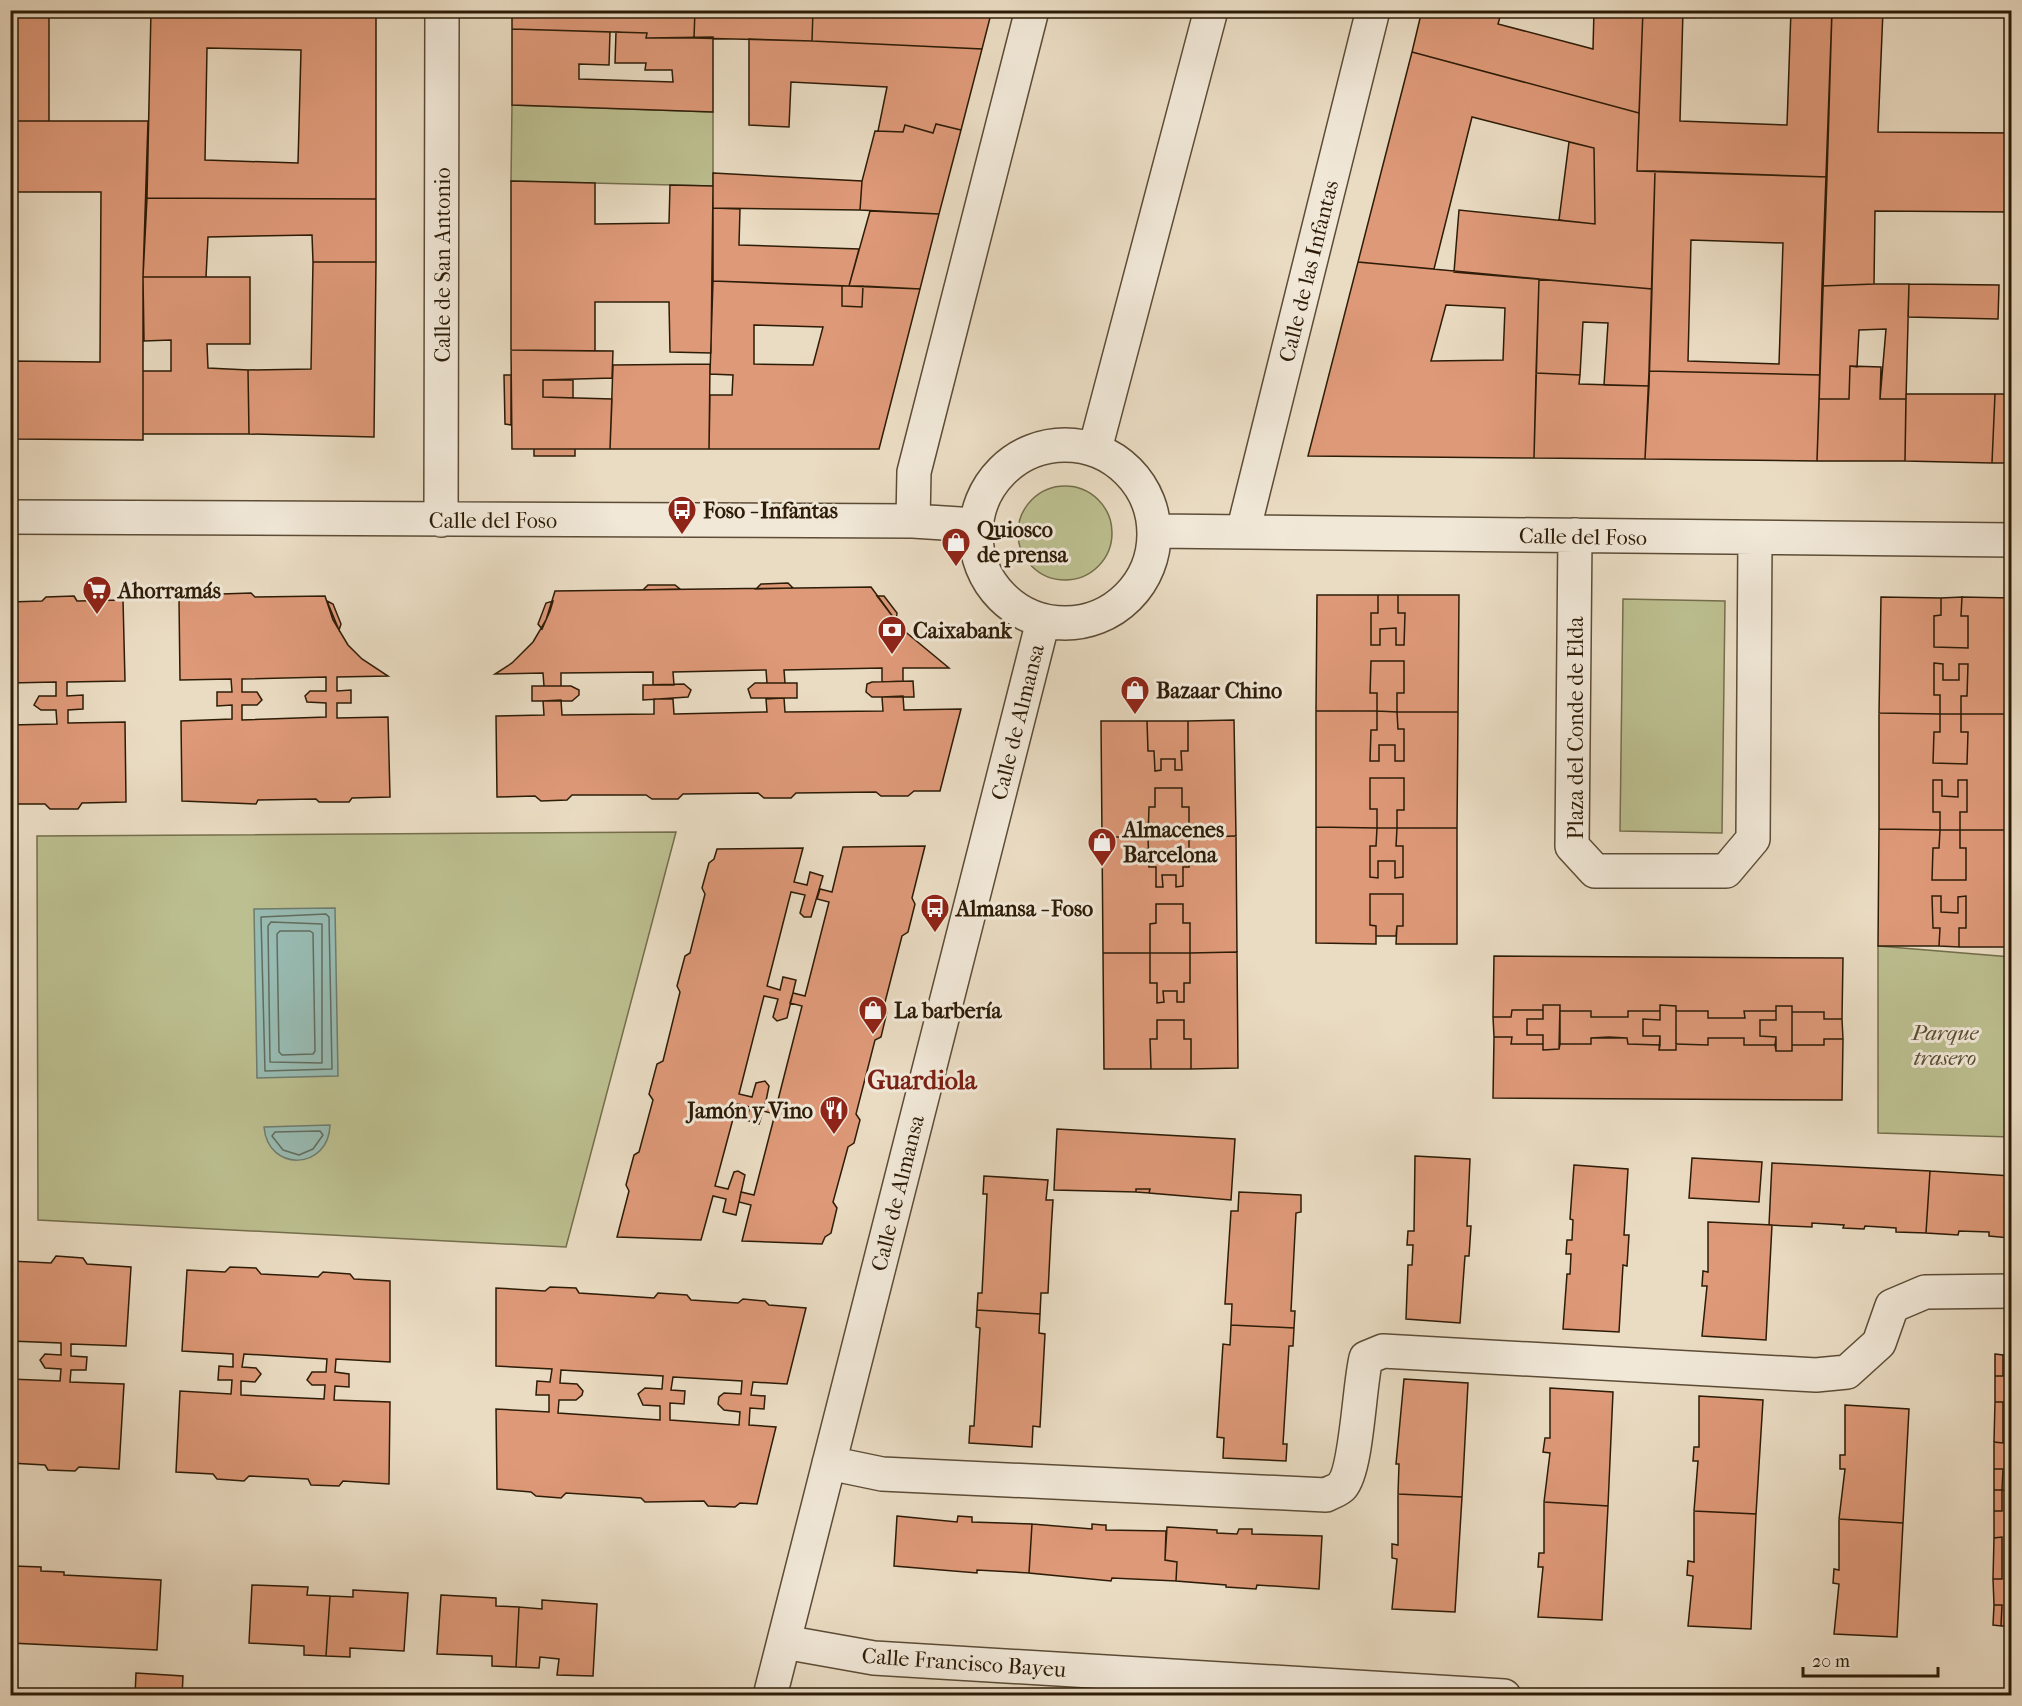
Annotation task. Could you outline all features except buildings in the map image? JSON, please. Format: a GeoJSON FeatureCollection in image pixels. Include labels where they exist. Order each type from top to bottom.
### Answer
{"type":"FeatureCollection","features":[{"type":"Feature","properties":{"kind":"street","name":"Calle de San Antonio"},"geometry":{"type":"LineString","coordinates":[[441,520],[442,10]]}},
{"type":"Feature","properties":{"kind":"street"},"geometry":{"type":"LineString","coordinates":[[913,521],[914,472],[1032,10]]}},
{"type":"Feature","properties":{"kind":"street"},"geometry":{"type":"LineString","coordinates":[[1095,449],[1211,10]]}},
{"type":"Feature","properties":{"kind":"street","name":"Calle de las Infantas"},"geometry":{"type":"LineString","coordinates":[[1244,532],[1373,10]]}},
{"type":"Feature","properties":{"kind":"street"},"geometry":{"type":"LineString","coordinates":[[1072,444],[1095,449],[1120,463],[1139,483],[1150,506],[1155,531],[1151,559],[1144,575],[1121,604],[1098,618],[1070,624],[1043,621],[1020,612],[995,589],[985,575],[977,551],[975,525],[984,493],[1005,466],[1025,452],[1048,445],[1072,444]]}},
{"type":"Feature","properties":{"kind":"street","name":"Calle del Foso"},"geometry":{"type":"LineString","coordinates":[[10,517],[913,521],[975,525]]}},
{"type":"Feature","properties":{"kind":"street","name":"Calle del Foso"},"geometry":{"type":"LineString","coordinates":[[1155,531],[2012,540]]}},
{"type":"Feature","properties":{"kind":"street","name":"Plaza del Conde de Elda"},"geometry":{"type":"LineString","coordinates":[[1575,536],[1572,846],[1595,871],[1726,871],[1753,839],[1755,538]]}},
{"type":"Feature","properties":{"kind":"street","name":"Calle de Almansa"},"geometry":{"type":"LineString","coordinates":[[770,1695],[1043,621]]}},
{"type":"Feature","properties":{"kind":"street"},"geometry":{"type":"LineString","coordinates":[[829,1463],[882,1474],[1326,1495],[1342,1487],[1350,1470],[1360,1379],[1366,1358],[1383,1351],[1816,1375],[1847,1372],[1879,1342],[1892,1306],[1925,1292],[2012,1291]]}},
{"type":"Feature","properties":{"kind":"street","name":"Calle Francisco Bayeu"},"geometry":{"type":"LineString","coordinates":[[784,1642],[874,1658],[1504,1695]]}},
{"type":"Feature","properties":{"kind":"green space"},"geometry":{"type":"Polygon","coordinates":[[[512,105],[713,112],[713,186],[511,181],[512,105]]]}},
{"type":"Feature","properties":{"kind":"green space"},"geometry":{"type":"Polygon","coordinates":[[[1065,486],[1083,489],[1098,500],[1109,515],[1112,533],[1109,551],[1098,566],[1083,577],[1065,580],[1047,577],[1032,566],[1021,551],[1018,533],[1021,515],[1032,500],[1047,489],[1065,486]]]}},
{"type":"Feature","properties":{"kind":"green space"},"geometry":{"type":"Polygon","coordinates":[[[1623,599],[1725,601],[1722,833],[1620,831],[1623,599]]]}},
{"type":"Feature","properties":{"kind":"green space"},"geometry":{"type":"Polygon","coordinates":[[[676,832],[566,1247],[38,1220],[37,836],[676,832]]]}},
{"type":"Feature","properties":{"kind":"green space","name":"Parque trasero"},"geometry":{"type":"Polygon","coordinates":[[[1878,946],[2011,957],[2011,1137],[1878,1133],[1878,946]]]}},
{"type":"Feature","properties":{"kind":"water"},"geometry":{"type":"Polygon","coordinates":[[[335,908],[338,1076],[257,1078],[254,909],[335,908]]]}},
{"type":"Feature","properties":{"kind":"water"},"geometry":{"type":"Polygon","coordinates":[[[330,1125],[327,1140],[320,1151],[310,1158],[298,1160],[286,1158],[276,1152],[268,1142],[264,1127],[330,1125]]]}},
{"type":"Feature","properties":{"kind":"place","name":"Foso - Infantas"},"geometry":{"type":"Point","coordinates":[682,536]}},
{"type":"Feature","properties":{"kind":"place","name":"Quiosco de prensa"},"geometry":{"type":"Point","coordinates":[956,568]}},
{"type":"Feature","properties":{"kind":"place","name":"Ahorramás"},"geometry":{"type":"Point","coordinates":[97,616]}},
{"type":"Feature","properties":{"kind":"place","name":"Caixabank"},"geometry":{"type":"Point","coordinates":[892,656]}},
{"type":"Feature","properties":{"kind":"place","name":"Bazaar Chino"},"geometry":{"type":"Point","coordinates":[1135,716]}},
{"type":"Feature","properties":{"kind":"place","name":"Almacenes Barcelona"},"geometry":{"type":"Point","coordinates":[1102,868]}},
{"type":"Feature","properties":{"kind":"place","name":"Almansa - Foso"},"geometry":{"type":"Point","coordinates":[935,934]}},
{"type":"Feature","properties":{"kind":"place","name":"La barbería"},"geometry":{"type":"Point","coordinates":[873,1036]}},
{"type":"Feature","properties":{"kind":"place","name":"Jamón y Vino"},"geometry":{"type":"Point","coordinates":[834,1136]}},
{"type":"Feature","properties":{"kind":"district","name":"Guardiola"},"geometry":{"type":"Point","coordinates":[922,1080]}}]}
